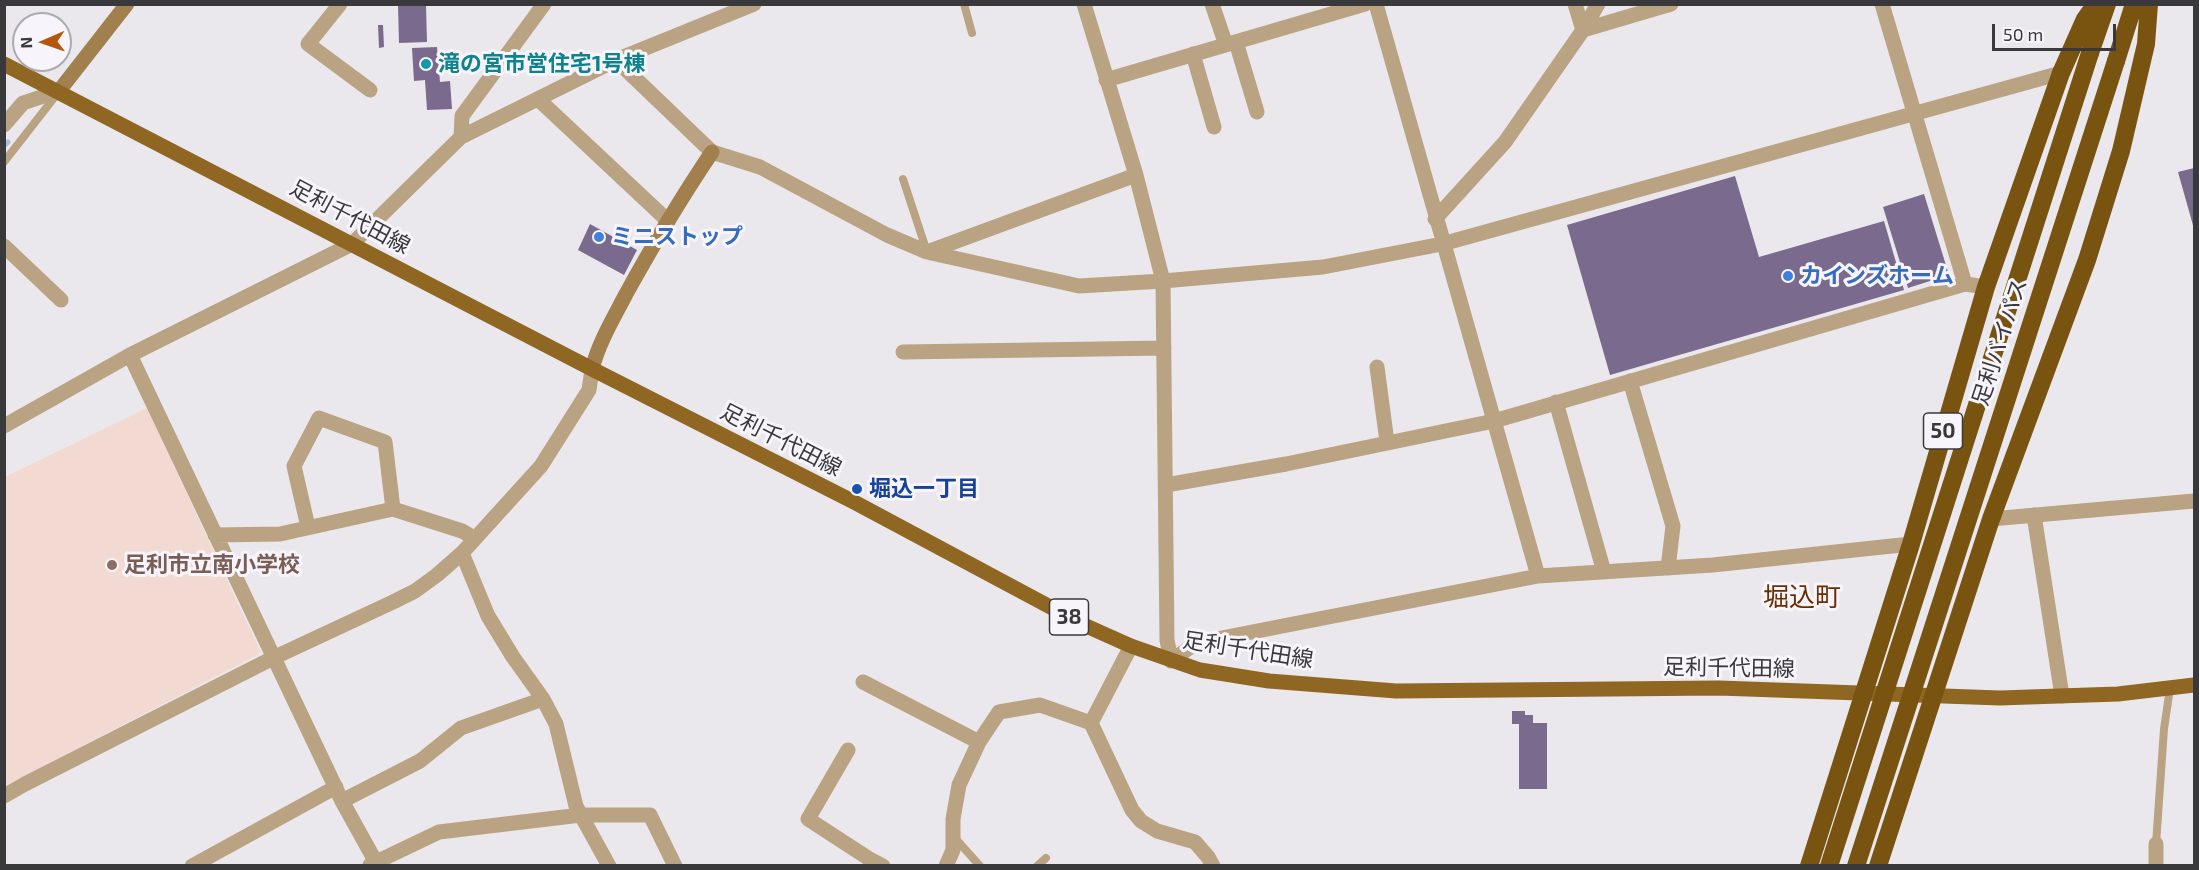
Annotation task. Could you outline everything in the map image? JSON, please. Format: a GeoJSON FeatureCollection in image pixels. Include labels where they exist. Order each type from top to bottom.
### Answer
{"type":"FeatureCollection","features":[{"type":"Feature","properties":{"kind":"highway","name":"50"},"geometry":{"type":"LineString","coordinates":[[1809,866],[1911,544],[1986,287],[2061,73],[2085,19],[2096,4]]}},
{"type":"Feature","properties":{"kind":"highway","name":"足利バイパス"},"geometry":{"type":"LineString","coordinates":[[1829,866],[2106,4]]}},
{"type":"Feature","properties":{"kind":"highway","name":"足利バイパス"},"geometry":{"type":"LineString","coordinates":[[1856,866],[2134,4]]}},
{"type":"Feature","properties":{"kind":"highway"},"geometry":{"type":"LineString","coordinates":[[1878,866],[1991,519],[2086,260],[2121,151],[2146,44],[2149,4]]}},
{"type":"Feature","properties":{"kind":"main road","name":"足利千代田線"},"geometry":{"type":"LineString","coordinates":[[4,64],[854,502],[1084,626],[1131,646],[1200,670],[1269,681],[1396,691],[1719,688],[2000,698],[2118,694],[2194,685]]}},
{"type":"Feature","properties":{"kind":"street"},"geometry":{"type":"LineString","coordinates":[[4,125],[23,103],[59,91],[127,4]]}},
{"type":"Feature","properties":{"kind":"street"},"geometry":{"type":"LineString","coordinates":[[340,4],[308,44],[370,90]]}},
{"type":"Feature","properties":{"kind":"street"},"geometry":{"type":"LineString","coordinates":[[461,138],[462,116],[544,4]]}},
{"type":"Feature","properties":{"kind":"street"},"geometry":{"type":"LineString","coordinates":[[4,426],[130,355],[352,244],[461,138],[616,60],[754,4]]}},
{"type":"Feature","properties":{"kind":"street"},"geometry":{"type":"LineString","coordinates":[[1084,4],[1136,175],[1163,281],[1167,640],[1171,661],[1196,643],[1538,576],[1713,565],[1911,544]]}},
{"type":"Feature","properties":{"kind":"street"},"geometry":{"type":"LineString","coordinates":[[1212,4],[1231,43],[1257,112]]}},
{"type":"Feature","properties":{"kind":"street"},"geometry":{"type":"LineString","coordinates":[[1106,80],[1365,4]]}},
{"type":"Feature","properties":{"kind":"street"},"geometry":{"type":"LineString","coordinates":[[1376,4],[1442,244],[1538,576]]}},
{"type":"Feature","properties":{"kind":"street"},"geometry":{"type":"LineString","coordinates":[[1575,4],[1583,30]]}},
{"type":"Feature","properties":{"kind":"street"},"geometry":{"type":"LineString","coordinates":[[1435,219],[1505,142],[1583,30],[1598,4]]}},
{"type":"Feature","properties":{"kind":"street"},"geometry":{"type":"LineString","coordinates":[[1583,30],[1671,4]]}},
{"type":"Feature","properties":{"kind":"street"},"geometry":{"type":"LineString","coordinates":[[1882,4],[1965,284]]}},
{"type":"Feature","properties":{"kind":"street"},"geometry":{"type":"LineString","coordinates":[[1193,54],[1214,127]]}},
{"type":"Feature","properties":{"kind":"street"},"geometry":{"type":"LineString","coordinates":[[616,60],[712,152],[760,167],[887,235],[927,252],[1079,286],[1323,267],[1442,244],[2061,73]]}},
{"type":"Feature","properties":{"kind":"street"},"geometry":{"type":"LineString","coordinates":[[538,99],[667,220]]}},
{"type":"Feature","properties":{"kind":"street"},"geometry":{"type":"LineString","coordinates":[[4,796],[273,658],[415,591],[462,554],[541,466],[589,390],[598,347],[667,220],[712,152]]}},
{"type":"Feature","properties":{"kind":"street"},"geometry":{"type":"LineString","coordinates":[[927,252],[1136,175]]}},
{"type":"Feature","properties":{"kind":"street"},"geometry":{"type":"LineString","coordinates":[[4,246],[61,300]]}},
{"type":"Feature","properties":{"kind":"street"},"geometry":{"type":"LineString","coordinates":[[1166,485],[1286,464],[1494,421],[1965,284],[1986,287]]}},
{"type":"Feature","properties":{"kind":"street"},"geometry":{"type":"LineString","coordinates":[[903,352],[1164,348]]}},
{"type":"Feature","properties":{"kind":"street"},"geometry":{"type":"LineString","coordinates":[[130,355],[273,658],[375,864],[439,832],[581,815],[650,814],[675,866]]}},
{"type":"Feature","properties":{"kind":"street"},"geometry":{"type":"LineString","coordinates":[[1377,367],[1387,442]]}},
{"type":"Feature","properties":{"kind":"street"},"geometry":{"type":"LineString","coordinates":[[1630,381],[1673,526],[1668,568]]}},
{"type":"Feature","properties":{"kind":"street"},"geometry":{"type":"LineString","coordinates":[[1556,402],[1604,572]]}},
{"type":"Feature","properties":{"kind":"street"},"geometry":{"type":"LineString","coordinates":[[308,527],[294,466],[319,418],[385,442],[393,509]]}},
{"type":"Feature","properties":{"kind":"street"},"geometry":{"type":"LineString","coordinates":[[1991,519],[2194,501]]}},
{"type":"Feature","properties":{"kind":"street"},"geometry":{"type":"LineString","coordinates":[[215,535],[279,534],[393,509],[462,531],[474,538]]}},
{"type":"Feature","properties":{"kind":"street"},"geometry":{"type":"LineString","coordinates":[[2034,515],[2062,696]]}},
{"type":"Feature","properties":{"kind":"street"},"geometry":{"type":"LineString","coordinates":[[462,554],[488,616],[513,657],[543,699],[556,724],[576,806],[609,866]]}},
{"type":"Feature","properties":{"kind":"street"},"geometry":{"type":"LineString","coordinates":[[1131,646],[1091,723],[1094,735],[1132,810],[1142,821],[1157,831],[1195,842],[1213,866]]}},
{"type":"Feature","properties":{"kind":"street"},"geometry":{"type":"LineString","coordinates":[[863,682],[979,742]]}},
{"type":"Feature","properties":{"kind":"street"},"geometry":{"type":"LineString","coordinates":[[192,866],[339,794],[420,761],[461,728],[543,699]]}},
{"type":"Feature","properties":{"kind":"street"},"geometry":{"type":"LineString","coordinates":[[946,866],[953,850],[953,819],[959,785],[979,742],[999,712],[1040,705],[1091,723]]}},
{"type":"Feature","properties":{"kind":"street"},"geometry":{"type":"LineString","coordinates":[[848,750],[808,819],[883,866]]}},
{"type":"Feature","properties":{"kind":"street"},"geometry":{"type":"LineString","coordinates":[[2156,844],[2156,866]]}},
{"type":"Feature","properties":{"kind":"lane"},"geometry":{"type":"LineString","coordinates":[[964,4],[972,33]]}},
{"type":"Feature","properties":{"kind":"lane"},"geometry":{"type":"LineString","coordinates":[[4,162],[59,91]]}},
{"type":"Feature","properties":{"kind":"lane"},"geometry":{"type":"LineString","coordinates":[[903,179],[927,252]]}},
{"type":"Feature","properties":{"kind":"lane"},"geometry":{"type":"LineString","coordinates":[[2156,844],[2164,729],[2170,688]]}},
{"type":"Feature","properties":{"kind":"lane"},"geometry":{"type":"LineString","coordinates":[[953,837],[980,866]]}},
{"type":"Feature","properties":{"kind":"lane"},"geometry":{"type":"LineString","coordinates":[[1037,866],[1046,858]]}},
{"type":"Feature","properties":{"kind":"shaded area","name":"足利市立南小学校"},"geometry":{"type":"Polygon","coordinates":[[[147,408],[261,653],[5,786],[5,477],[147,408]]]}},
{"type":"Feature","properties":{"kind":"building"},"geometry":{"type":"Polygon","coordinates":[[[426,5],[427,42],[399,43],[398,6],[426,5]]]}},
{"type":"Feature","properties":{"kind":"building"},"geometry":{"type":"Polygon","coordinates":[[[378,25],[383,25],[384,47],[379,48],[378,25]]]}},
{"type":"Feature","properties":{"kind":"building","name":"滝の宮市営住宅1号棟"},"geometry":{"type":"Polygon","coordinates":[[[437,47],[440,82],[450,81],[452,109],[427,110],[425,80],[414,81],[412,48],[437,47]]]}},
{"type":"Feature","properties":{"kind":"building"},"geometry":{"type":"Polygon","coordinates":[[[2194,168],[2194,229],[2178,172],[2194,168]]]}},
{"type":"Feature","properties":{"kind":"building"},"geometry":{"type":"Polygon","coordinates":[[[1735,176],[1759,257],[1884,221],[1904,290],[1610,375],[1567,225],[1735,176]]]}},
{"type":"Feature","properties":{"kind":"building"},"geometry":{"type":"Polygon","coordinates":[[[1924,194],[1949,275],[1908,288],[1883,207],[1924,194]]]}},
{"type":"Feature","properties":{"kind":"building","name":"ミニストップ"},"geometry":{"type":"Polygon","coordinates":[[[590,224],[637,250],[624,275],[578,250],[590,224]]]}},
{"type":"Feature","properties":{"kind":"building"},"geometry":{"type":"Polygon","coordinates":[[[1512,711],[1525,711],[1525,715],[1533,715],[1533,723],[1547,723],[1547,789],[1519,789],[1519,724],[1512,724],[1512,711]]]}},
{"type":"Feature","properties":{"kind":"waterway"},"geometry":{"type":"LineString","coordinates":[[4,146],[8,142]]}},
{"type":"Feature","properties":{"kind":"place","name":"滝の宮市営住宅1号棟"},"geometry":{"type":"Point","coordinates":[426,64]}},
{"type":"Feature","properties":{"kind":"place","name":"ミニストップ"},"geometry":{"type":"Point","coordinates":[599,237]}},
{"type":"Feature","properties":{"kind":"place","name":"カインズホーム"},"geometry":{"type":"Point","coordinates":[1788,276]}},
{"type":"Feature","properties":{"kind":"place","name":"堀込一丁目"},"geometry":{"type":"Point","coordinates":[857,489]}},
{"type":"Feature","properties":{"kind":"place","name":"足利市立南小学校"},"geometry":{"type":"Point","coordinates":[112,565]}},
{"type":"Feature","properties":{"kind":"district","name":"堀込町"},"geometry":{"type":"Point","coordinates":[1802,597]}}]}
